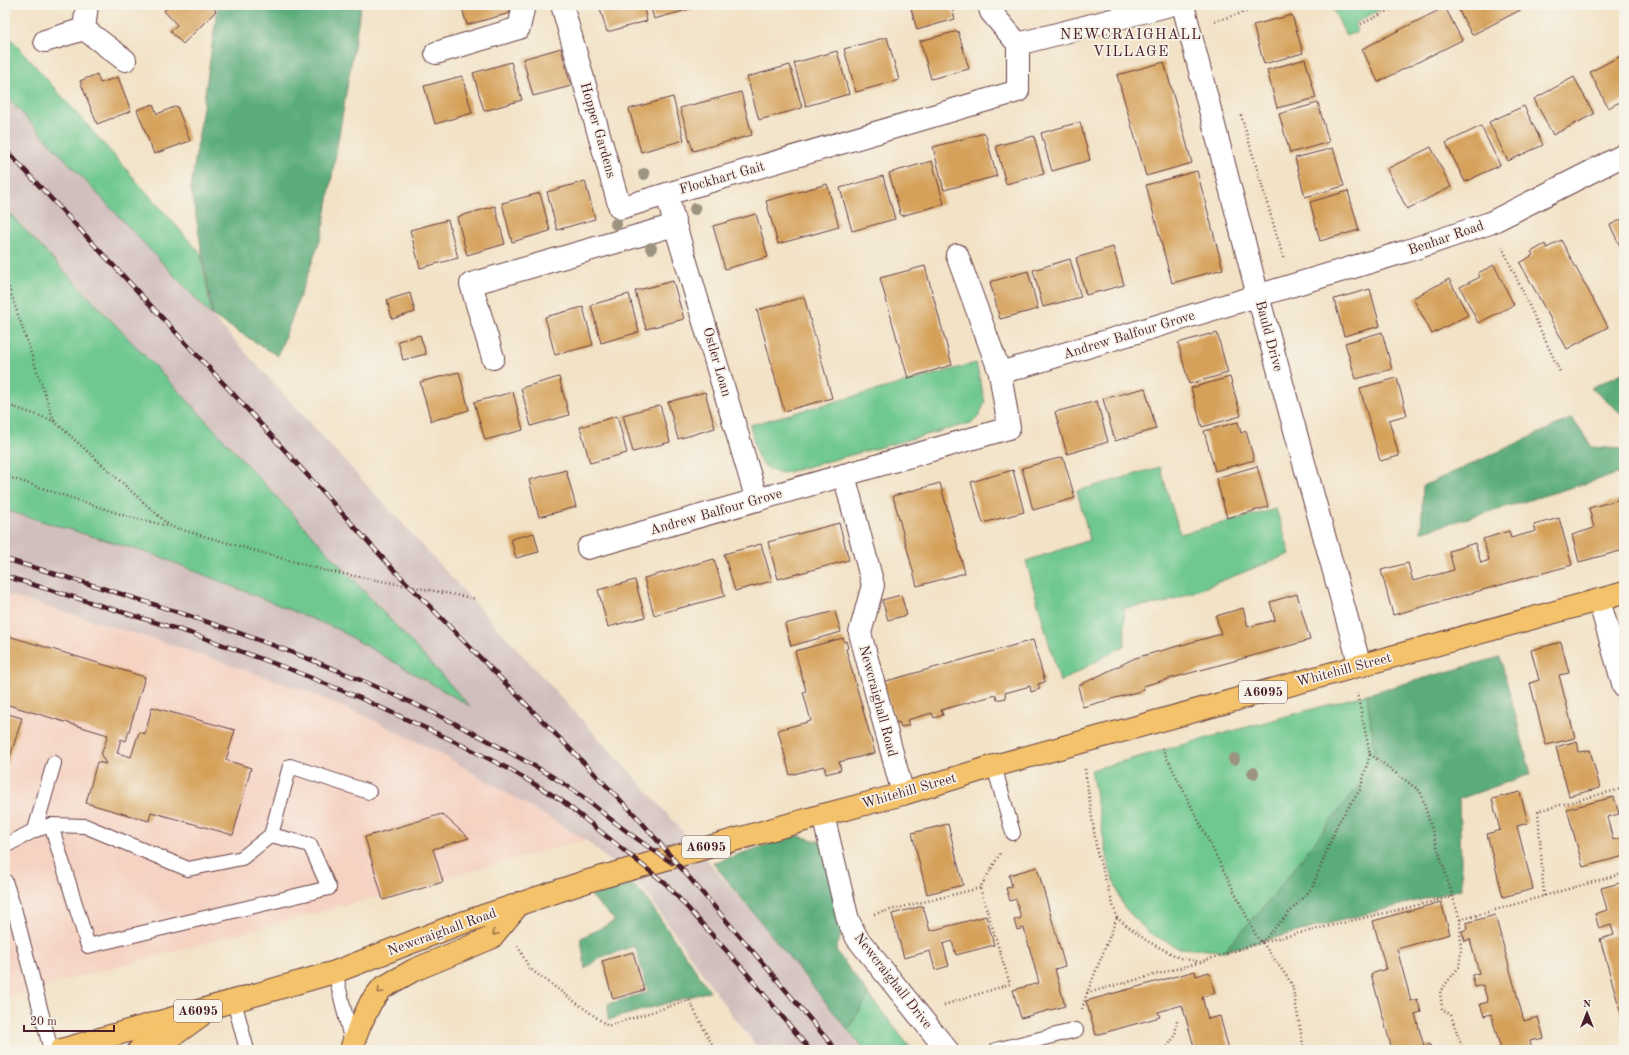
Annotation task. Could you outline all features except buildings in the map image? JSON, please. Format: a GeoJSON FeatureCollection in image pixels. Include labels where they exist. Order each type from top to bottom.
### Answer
{"type":"FeatureCollection","features":[{"type":"Feature","properties":{"kind":"main road","name":"Whitehill Street"},"geometry":{"type":"LineString","coordinates":[[823,815],[903,794],[994,766],[1624,593]]}},
{"type":"Feature","properties":{"kind":"main road","name":"Newcraighall Road"},"geometry":{"type":"LineString","coordinates":[[61,1050],[335,972],[456,925],[588,881],[823,815]]}},
{"type":"Feature","properties":{"kind":"main road"},"geometry":{"type":"LineString","coordinates":[[353,1048],[360,1025],[371,1002],[382,988],[414,970],[491,938],[520,903]]}},
{"type":"Feature","properties":{"kind":"main road"},"geometry":{"type":"LineString","coordinates":[[139,1050],[171,1037],[212,1007]]}},
{"type":"Feature","properties":{"kind":"street"},"geometry":{"type":"LineString","coordinates":[[84,29],[87,5]]}},
{"type":"Feature","properties":{"kind":"street"},"geometry":{"type":"LineString","coordinates":[[436,53],[519,28],[524,5]]}},
{"type":"Feature","properties":{"kind":"street","name":"Hopper Gardens"},"geometry":{"type":"LineString","coordinates":[[562,5],[620,208],[667,194]]}},
{"type":"Feature","properties":{"kind":"street"},"geometry":{"type":"LineString","coordinates":[[989,5],[991,12],[1018,44],[1170,5]]}},
{"type":"Feature","properties":{"kind":"street","name":"Bauld Drive"},"geometry":{"type":"LineString","coordinates":[[1182,5],[1355,667]]}},
{"type":"Feature","properties":{"kind":"street"},"geometry":{"type":"LineString","coordinates":[[45,41],[84,29]]}},
{"type":"Feature","properties":{"kind":"street"},"geometry":{"type":"LineString","coordinates":[[84,29],[125,60]]}},
{"type":"Feature","properties":{"kind":"street","name":"Flockhart Gait"},"geometry":{"type":"LineString","coordinates":[[675,225],[667,194],[1018,91],[1018,44]]}},
{"type":"Feature","properties":{"kind":"street","name":"Benhar Road"},"geometry":{"type":"LineString","coordinates":[[1258,296],[1407,251],[1490,223],[1624,154]]}},
{"type":"Feature","properties":{"kind":"street"},"geometry":{"type":"LineString","coordinates":[[493,358],[471,284],[675,225]]}},
{"type":"Feature","properties":{"kind":"street","name":"Ostler Loan"},"geometry":{"type":"LineString","coordinates":[[675,225],[757,500]]}},
{"type":"Feature","properties":{"kind":"street","name":"Andrew Balfour Grove"},"geometry":{"type":"LineString","coordinates":[[588,548],[1009,428],[1000,373],[957,255]]}},
{"type":"Feature","properties":{"kind":"street","name":"Andrew Balfour Grove"},"geometry":{"type":"LineString","coordinates":[[1000,373],[1258,296]]}},
{"type":"Feature","properties":{"kind":"street","name":"Newcraighall Road"},"geometry":{"type":"LineString","coordinates":[[844,476],[873,585],[860,633],[903,794]]}},
{"type":"Feature","properties":{"kind":"street"},"geometry":{"type":"LineString","coordinates":[[1599,600],[1624,687]]}},
{"type":"Feature","properties":{"kind":"street","name":"Newcraighall Drive"},"geometry":{"type":"LineString","coordinates":[[823,815],[848,920],[857,938],[916,1014],[947,1050]]}},
{"type":"Feature","properties":{"kind":"lane"},"geometry":{"type":"LineString","coordinates":[[35,830],[54,763]]}},
{"type":"Feature","properties":{"kind":"lane"},"geometry":{"type":"LineString","coordinates":[[5,846],[35,830],[51,825],[85,826],[188,869],[242,858],[271,835],[290,766],[369,792]]}},
{"type":"Feature","properties":{"kind":"lane"},"geometry":{"type":"LineString","coordinates":[[994,766],[1013,833]]}},
{"type":"Feature","properties":{"kind":"lane"},"geometry":{"type":"LineString","coordinates":[[51,825],[88,946],[329,888],[310,845],[271,835]]}},
{"type":"Feature","properties":{"kind":"lane"},"geometry":{"type":"LineString","coordinates":[[5,881],[15,912],[51,1050]]}},
{"type":"Feature","properties":{"kind":"lane"},"geometry":{"type":"LineString","coordinates":[[335,972],[353,1048]]}},
{"type":"Feature","properties":{"kind":"lane"},"geometry":{"type":"LineString","coordinates":[[234,1001],[247,1050]]}},
{"type":"Feature","properties":{"kind":"lane"},"geometry":{"type":"LineString","coordinates":[[996,1050],[1076,1030]]}},
{"type":"Feature","properties":{"kind":"path"},"geometry":{"type":"LineString","coordinates":[[1214,21],[1268,5]]}},
{"type":"Feature","properties":{"kind":"path"},"geometry":{"type":"LineString","coordinates":[[1362,24],[1400,5]]}},
{"type":"Feature","properties":{"kind":"path"},"geometry":{"type":"LineString","coordinates":[[1212,16],[1216,29]]}},
{"type":"Feature","properties":{"kind":"path"},"geometry":{"type":"LineString","coordinates":[[1240,112],[1292,285]]}},
{"type":"Feature","properties":{"kind":"path"},"geometry":{"type":"LineString","coordinates":[[1490,223],[1560,372]]}},
{"type":"Feature","properties":{"kind":"path"},"geometry":{"type":"LineString","coordinates":[[5,276],[54,422]]}},
{"type":"Feature","properties":{"kind":"path"},"geometry":{"type":"LineString","coordinates":[[5,404],[54,422],[172,527]]}},
{"type":"Feature","properties":{"kind":"path"},"geometry":{"type":"LineString","coordinates":[[1620,430],[1624,429]]}},
{"type":"Feature","properties":{"kind":"path"},"geometry":{"type":"LineString","coordinates":[[5,476],[126,516],[172,527],[323,570],[478,599]]}},
{"type":"Feature","properties":{"kind":"path"},"geometry":{"type":"LineString","coordinates":[[1262,942],[1312,888],[1338,823],[1360,790],[1370,754],[1355,667]]}},
{"type":"Feature","properties":{"kind":"path"},"geometry":{"type":"LineString","coordinates":[[1094,739],[1100,760],[1084,765],[1097,852],[1117,918],[1147,941],[1180,958],[1200,962]]}},
{"type":"Feature","properties":{"kind":"path"},"geometry":{"type":"LineString","coordinates":[[1161,745],[1258,939],[1262,942],[1292,984],[1304,1050]]}},
{"type":"Feature","properties":{"kind":"path"},"geometry":{"type":"LineString","coordinates":[[1370,754],[1420,791],[1460,920],[1461,952],[1459,967],[1440,991],[1442,1009],[1451,1015],[1463,1050]]}},
{"type":"Feature","properties":{"kind":"path"},"geometry":{"type":"LineString","coordinates":[[1544,896],[1538,811],[1624,788]]}},
{"type":"Feature","properties":{"kind":"path"},"geometry":{"type":"LineString","coordinates":[[848,920],[980,888],[1013,833]]}},
{"type":"Feature","properties":{"kind":"path"},"geometry":{"type":"LineString","coordinates":[[1460,920],[1624,873]]}},
{"type":"Feature","properties":{"kind":"path"},"geometry":{"type":"LineString","coordinates":[[916,1014],[1010,984],[980,888]]}},
{"type":"Feature","properties":{"kind":"path"},"geometry":{"type":"LineString","coordinates":[[1087,993],[1200,962],[1262,942],[1452,897]]}},
{"type":"Feature","properties":{"kind":"path"},"geometry":{"type":"LineString","coordinates":[[1076,1030],[1087,993],[1117,918]]}},
{"type":"Feature","properties":{"kind":"path"},"geometry":{"type":"LineString","coordinates":[[505,921],[529,968],[608,1026],[689,1000],[715,1050]]}},
{"type":"Feature","properties":{"kind":"path"},"geometry":{"type":"LineString","coordinates":[[1165,1050],[1175,1036],[1177,1020]]}},
{"type":"Feature","properties":{"kind":"shaded area"},"geometry":{"type":"Polygon","coordinates":[[[5,95],[212,316],[657,802],[871,1050],[760,1050],[734,1018],[646,893],[586,840],[438,752],[371,719],[309,692],[166,643],[5,594],[5,95]]]}},
{"type":"Feature","properties":{"kind":"shaded area"},"geometry":{"type":"Polygon","coordinates":[[[5,594],[166,643],[309,692],[371,719],[438,752],[586,840],[5,997],[5,594]]]}},
{"type":"Feature","properties":{"kind":"green space"},"geometry":{"type":"Polygon","coordinates":[[[218,5],[361,5],[322,235],[278,356],[213,316],[191,188],[218,5]]]}},
{"type":"Feature","properties":{"kind":"green space"},"geometry":{"type":"Polygon","coordinates":[[[1331,5],[1388,5],[1354,24],[1358,31],[1346,36],[1331,5]]]}},
{"type":"Feature","properties":{"kind":"green space"},"geometry":{"type":"Polygon","coordinates":[[[5,32],[201,254],[212,316],[5,95],[5,32]]]}},
{"type":"Feature","properties":{"kind":"green space"},"geometry":{"type":"Polygon","coordinates":[[[5,209],[188,401],[470,706],[337,629],[158,556],[5,510],[5,209]]]}},
{"type":"Feature","properties":{"kind":"green space"},"geometry":{"type":"Polygon","coordinates":[[[976,363],[985,402],[979,416],[971,423],[784,473],[767,468],[758,457],[750,425],[976,363]]]}},
{"type":"Feature","properties":{"kind":"green space"},"geometry":{"type":"Polygon","coordinates":[[[1624,372],[1624,415],[1623,415],[1591,388],[1624,372]]]}},
{"type":"Feature","properties":{"kind":"green space"},"geometry":{"type":"Polygon","coordinates":[[[1572,418],[1592,447],[1623,449],[1624,472],[1421,532],[1423,486],[1572,418]]]}},
{"type":"Feature","properties":{"kind":"green space"},"geometry":{"type":"Polygon","coordinates":[[[1160,467],[1180,534],[1276,509],[1290,554],[1165,603],[1124,608],[1125,645],[1060,682],[1026,561],[1090,540],[1077,491],[1160,467]]]}},
{"type":"Feature","properties":{"kind":"green space"},"geometry":{"type":"Polygon","coordinates":[[[1500,657],[1531,774],[1459,799],[1462,889],[1224,951],[1269,901],[1376,763],[1367,694],[1500,657]]]}},
{"type":"Feature","properties":{"kind":"green space"},"geometry":{"type":"Polygon","coordinates":[[[1367,694],[1376,763],[1269,901],[1224,951],[1178,948],[1148,932],[1123,906],[1109,867],[1091,770],[1367,694]]]}},
{"type":"Feature","properties":{"kind":"green space"},"geometry":{"type":"Polygon","coordinates":[[[796,835],[828,844],[845,922],[836,951],[869,995],[848,1030],[713,863],[796,835]]]}},
{"type":"Feature","properties":{"kind":"green space"},"geometry":{"type":"Polygon","coordinates":[[[632,884],[643,894],[710,991],[608,1020],[608,1004],[648,992],[635,946],[599,958],[585,969],[581,938],[615,921],[591,896],[632,884]]]}},
{"type":"Feature","properties":{"kind":"green space"},"geometry":{"type":"Polygon","coordinates":[[[869,995],[912,1050],[865,1050],[848,1030],[869,995]]]}},
{"type":"Feature","properties":{"kind":"railway"},"geometry":{"type":"LineString","coordinates":[[5,149],[237,398],[392,568],[638,818],[836,1050]]}},
{"type":"Feature","properties":{"kind":"railway"},"geometry":{"type":"LineString","coordinates":[[5,559],[71,578],[202,620],[331,668],[394,694],[456,724],[548,774],[580,795],[644,844],[672,863]]}},
{"type":"Feature","properties":{"kind":"railway"},"geometry":{"type":"LineString","coordinates":[[5,576],[190,633],[292,670],[360,698],[458,743],[509,769],[561,800],[666,884],[743,969],[810,1050]]}},
{"type":"Feature","properties":{"kind":"district","name":"NEWCRAIGHALL VILLAGE"},"geometry":{"type":"Point","coordinates":[1131,44]}}]}
